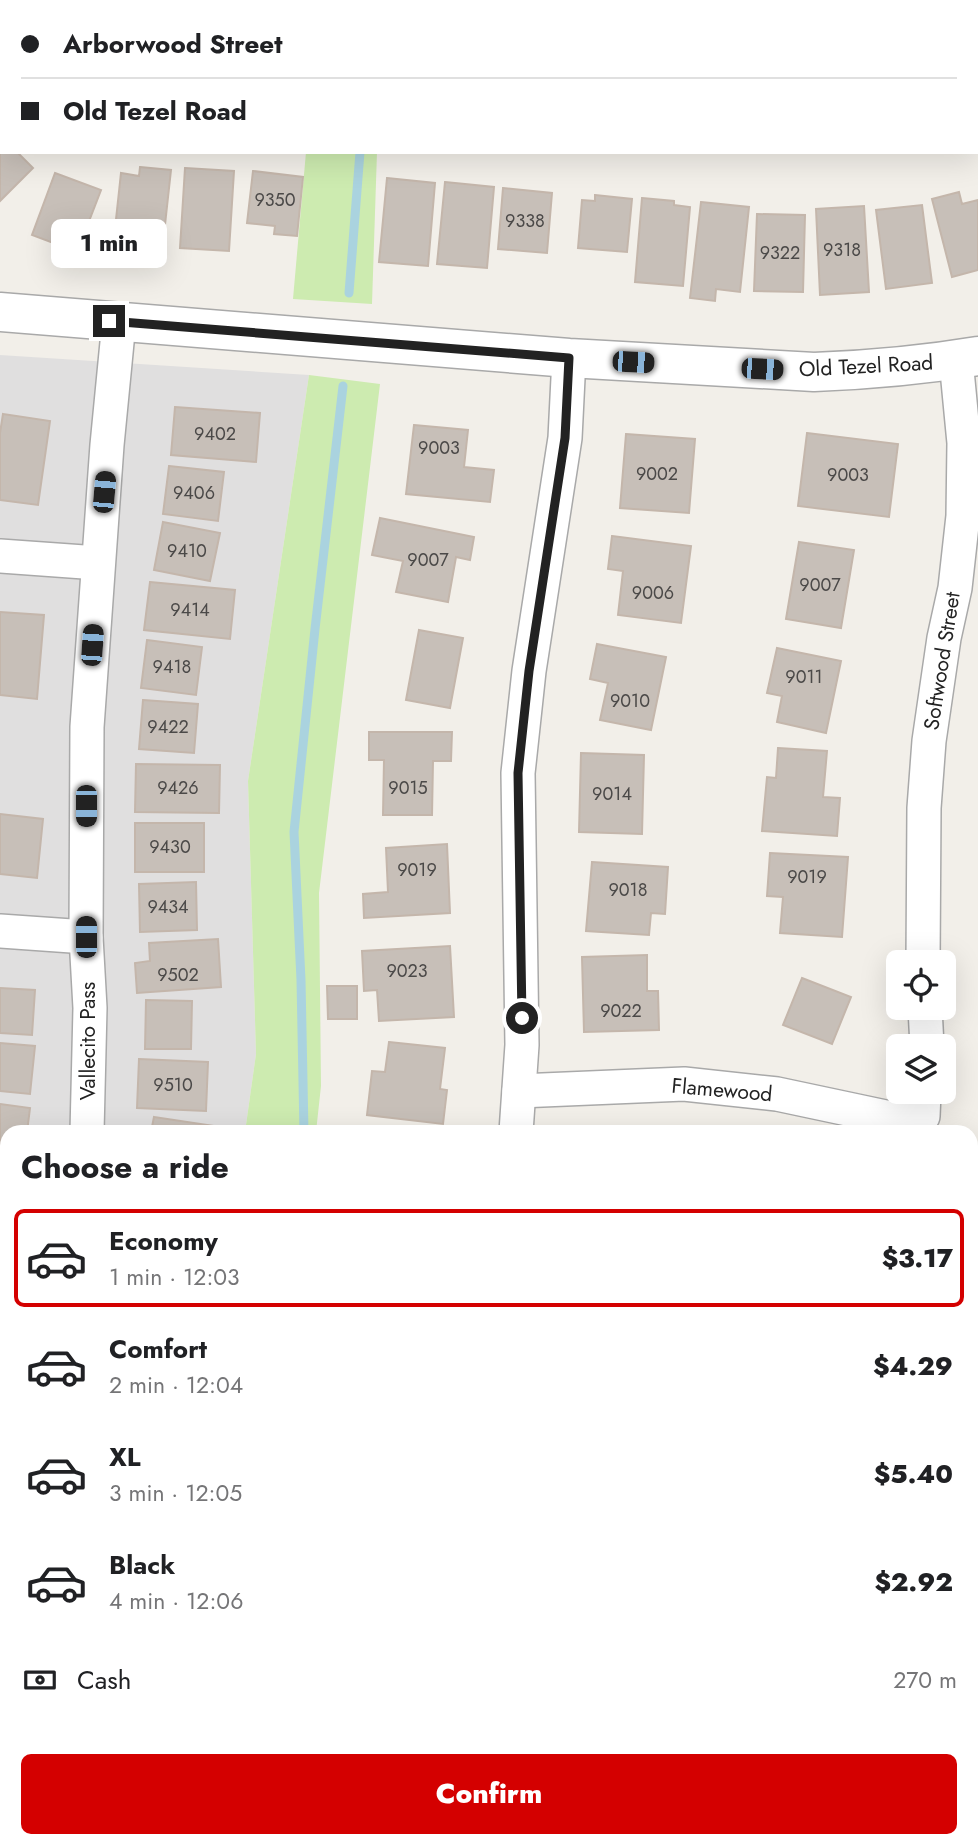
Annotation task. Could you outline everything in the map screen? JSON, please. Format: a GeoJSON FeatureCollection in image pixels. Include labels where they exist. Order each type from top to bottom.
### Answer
{"type":"FeatureCollection","features":[{"type":"Feature","properties":{"kind":"street","name":"Old Tezel Road"},"geometry":{"type":"LineString","coordinates":[[0,312],[569,358],[814,372],[967,358]]}},
{"type":"Feature","properties":{"kind":"street","name":"Vallecito Pass"},"geometry":{"type":"LineString","coordinates":[[87,1125],[90,1009],[86,937],[87,727],[107,445],[120,322]]}},
{"type":"Feature","properties":{"kind":"street"},"geometry":{"type":"LineString","coordinates":[[517,1125],[522,1045],[518,773],[529,671],[565,438],[569,358]]}},
{"type":"Feature","properties":{"kind":"street","name":"Softwood Street"},"geometry":{"type":"LineString","coordinates":[[923,950],[924,808],[929,741],[944,638],[955,588],[963,516],[967,358]]}},
{"type":"Feature","properties":{"kind":"street"},"geometry":{"type":"LineString","coordinates":[[0,556],[98,563]]}},
{"type":"Feature","properties":{"kind":"street"},"geometry":{"type":"LineString","coordinates":[[0,931],[86,937]]}},
{"type":"Feature","properties":{"kind":"street","name":"Flamewood"},"geometry":{"type":"LineString","coordinates":[[519,1091],[684,1084],[777,1094],[890,1118],[923,1104]]}},
{"type":"Feature","properties":{"kind":"shaded area"},"geometry":{"type":"Polygon","coordinates":[[[0,355],[309,375],[248,781],[256,1054],[246,1125],[0,1125],[0,355]]]}},
{"type":"Feature","properties":{"kind":"green space"},"geometry":{"type":"Polygon","coordinates":[[[306,154],[377,154],[372,304],[293,299],[306,154]]]}},
{"type":"Feature","properties":{"kind":"green space"},"geometry":{"type":"Polygon","coordinates":[[[309,375],[380,384],[319,893],[321,1086],[317,1125],[246,1125],[256,1054],[248,781],[309,375]]]}},
{"type":"Feature","properties":{"kind":"building"},"geometry":{"type":"Polygon","coordinates":[[[0,154],[19,154],[33,168],[0,201],[0,154]]]}},
{"type":"Feature","properties":{"kind":"building"},"geometry":{"type":"Polygon","coordinates":[[[140,167],[171,170],[163,243],[114,238],[121,173],[139,176],[140,167]]]}},
{"type":"Feature","properties":{"kind":"building"},"geometry":{"type":"Polygon","coordinates":[[[185,168],[234,171],[229,251],[180,248],[185,168]]]}},
{"type":"Feature","properties":{"kind":"building"},"geometry":{"type":"Polygon","coordinates":[[[253,171],[303,177],[297,236],[274,234],[275,226],[247,223],[253,171]]]}},
{"type":"Feature","properties":{"kind":"building"},"geometry":{"type":"Polygon","coordinates":[[[55,173],[101,190],[81,242],[60,234],[56,244],[32,235],[55,173]]]}},
{"type":"Feature","properties":{"kind":"building"},"geometry":{"type":"Polygon","coordinates":[[[387,178],[435,183],[428,266],[379,262],[387,178]]]}},
{"type":"Feature","properties":{"kind":"building"},"geometry":{"type":"Polygon","coordinates":[[[445,182],[494,187],[487,268],[437,264],[445,182]]]}},
{"type":"Feature","properties":{"kind":"building"},"geometry":{"type":"Polygon","coordinates":[[[503,188],[552,193],[547,253],[498,249],[503,188]]]}},
{"type":"Feature","properties":{"kind":"building"},"geometry":{"type":"Polygon","coordinates":[[[959,192],[962,204],[978,200],[978,270],[952,277],[932,199],[959,192]]]}},
{"type":"Feature","properties":{"kind":"building"},"geometry":{"type":"Polygon","coordinates":[[[595,195],[632,199],[627,252],[578,248],[582,200],[595,201],[595,195]]]}},
{"type":"Feature","properties":{"kind":"building"},"geometry":{"type":"Polygon","coordinates":[[[642,198],[674,201],[674,205],[690,207],[683,286],[635,282],[642,198]]]}},
{"type":"Feature","properties":{"kind":"building"},"geometry":{"type":"Polygon","coordinates":[[[701,202],[749,207],[740,292],[716,289],[715,301],[690,298],[701,202]]]}},
{"type":"Feature","properties":{"kind":"building"},"geometry":{"type":"Polygon","coordinates":[[[922,205],[932,283],[886,289],[876,210],[922,205]]]}},
{"type":"Feature","properties":{"kind":"building"},"geometry":{"type":"Polygon","coordinates":[[[864,206],[869,292],[820,295],[816,209],[864,206]]]}},
{"type":"Feature","properties":{"kind":"building"},"geometry":{"type":"Polygon","coordinates":[[[757,214],[805,215],[803,292],[754,291],[757,214]]]}},
{"type":"Feature","properties":{"kind":"building"},"geometry":{"type":"Polygon","coordinates":[[[175,407],[260,413],[256,462],[171,455],[175,407]]]}},
{"type":"Feature","properties":{"kind":"building"},"geometry":{"type":"Polygon","coordinates":[[[3,414],[50,421],[38,505],[0,500],[0,433],[3,414]]]}},
{"type":"Feature","properties":{"kind":"building"},"geometry":{"type":"Polygon","coordinates":[[[414,425],[468,430],[464,467],[494,470],[490,502],[406,494],[414,425]]]}},
{"type":"Feature","properties":{"kind":"building"},"geometry":{"type":"Polygon","coordinates":[[[807,433],[898,444],[889,517],[798,506],[807,433]]]}},
{"type":"Feature","properties":{"kind":"building"},"geometry":{"type":"Polygon","coordinates":[[[626,434],[695,439],[689,513],[620,508],[626,434]]]}},
{"type":"Feature","properties":{"kind":"building"},"geometry":{"type":"Polygon","coordinates":[[[169,466],[224,472],[218,521],[163,514],[169,466]]]}},
{"type":"Feature","properties":{"kind":"building"},"geometry":{"type":"Polygon","coordinates":[[[380,518],[474,537],[470,560],[456,557],[448,602],[396,592],[403,561],[372,555],[380,518]]]}},
{"type":"Feature","properties":{"kind":"building"},"geometry":{"type":"Polygon","coordinates":[[[163,522],[220,533],[210,581],[154,570],[163,522]]]}},
{"type":"Feature","properties":{"kind":"building"},"geometry":{"type":"Polygon","coordinates":[[[612,536],[691,546],[681,623],[618,615],[623,571],[608,569],[612,536]]]}},
{"type":"Feature","properties":{"kind":"building"},"geometry":{"type":"Polygon","coordinates":[[[799,542],[854,550],[841,628],[786,619],[799,542]]]}},
{"type":"Feature","properties":{"kind":"building"},"geometry":{"type":"Polygon","coordinates":[[[150,582],[235,590],[230,639],[144,630],[150,582]]]}},
{"type":"Feature","properties":{"kind":"building"},"geometry":{"type":"Polygon","coordinates":[[[0,612],[44,615],[37,699],[0,695],[0,612]]]}},
{"type":"Feature","properties":{"kind":"building"},"geometry":{"type":"Polygon","coordinates":[[[419,630],[463,638],[450,708],[406,700],[419,630]]]}},
{"type":"Feature","properties":{"kind":"building"},"geometry":{"type":"Polygon","coordinates":[[[147,640],[202,647],[196,695],[141,688],[147,640]]]}},
{"type":"Feature","properties":{"kind":"building"},"geometry":{"type":"Polygon","coordinates":[[[597,644],[666,657],[651,730],[600,720],[608,683],[590,679],[597,644]]]}},
{"type":"Feature","properties":{"kind":"building"},"geometry":{"type":"Polygon","coordinates":[[[777,648],[841,661],[826,733],[777,722],[782,696],[767,693],[777,648]]]}},
{"type":"Feature","properties":{"kind":"building"},"geometry":{"type":"Polygon","coordinates":[[[143,700],[198,704],[194,753],[139,749],[143,700]]]}},
{"type":"Feature","properties":{"kind":"building"},"geometry":{"type":"Polygon","coordinates":[[[369,732],[452,732],[451,761],[433,761],[432,815],[383,815],[384,760],[369,760],[369,732]]]}},
{"type":"Feature","properties":{"kind":"building"},"geometry":{"type":"Polygon","coordinates":[[[778,748],[827,751],[823,797],[840,798],[837,836],[762,831],[767,777],[776,778],[778,748]]]}},
{"type":"Feature","properties":{"kind":"building"},"geometry":{"type":"Polygon","coordinates":[[[581,753],[644,755],[642,834],[579,832],[581,753]]]}},
{"type":"Feature","properties":{"kind":"building"},"geometry":{"type":"Polygon","coordinates":[[[136,764],[220,765],[219,813],[135,812],[136,764]]]}},
{"type":"Feature","properties":{"kind":"building"},"geometry":{"type":"Polygon","coordinates":[[[0,814],[43,819],[37,878],[0,874],[0,814]]]}},
{"type":"Feature","properties":{"kind":"building"},"geometry":{"type":"Polygon","coordinates":[[[135,823],[204,823],[204,872],[135,872],[135,823]]]}},
{"type":"Feature","properties":{"kind":"building"},"geometry":{"type":"Polygon","coordinates":[[[447,844],[450,913],[364,918],[363,894],[388,892],[386,848],[447,844]]]}},
{"type":"Feature","properties":{"kind":"building"},"geometry":{"type":"Polygon","coordinates":[[[770,853],[848,857],[842,937],[780,933],[783,897],[767,896],[770,853]]]}},
{"type":"Feature","properties":{"kind":"building"},"geometry":{"type":"Polygon","coordinates":[[[592,862],[668,867],[665,914],[651,913],[649,935],[586,931],[592,862]]]}},
{"type":"Feature","properties":{"kind":"building"},"geometry":{"type":"Polygon","coordinates":[[[196,882],[197,930],[140,932],[139,884],[196,882]]]}},
{"type":"Feature","properties":{"kind":"building"},"geometry":{"type":"Polygon","coordinates":[[[218,939],[221,987],[137,993],[135,963],[150,961],[149,943],[218,939]]]}},
{"type":"Feature","properties":{"kind":"building"},"geometry":{"type":"Polygon","coordinates":[[[450,946],[454,1017],[379,1021],[377,990],[364,991],[362,951],[450,946]]]}},
{"type":"Feature","properties":{"kind":"building"},"geometry":{"type":"Polygon","coordinates":[[[647,955],[647,991],[658,991],[659,1030],[584,1032],[582,957],[647,955]]]}},
{"type":"Feature","properties":{"kind":"building"},"geometry":{"type":"Polygon","coordinates":[[[802,978],[851,997],[832,1044],[783,1025],[802,978]]]}},
{"type":"Feature","properties":{"kind":"building"},"geometry":{"type":"Polygon","coordinates":[[[327,986],[357,986],[357,1019],[328,1019],[327,986]]]}},
{"type":"Feature","properties":{"kind":"building"},"geometry":{"type":"Polygon","coordinates":[[[0,988],[35,990],[32,1035],[0,1033],[0,988]]]}},
{"type":"Feature","properties":{"kind":"building"},"geometry":{"type":"Polygon","coordinates":[[[146,1000],[192,1001],[191,1049],[145,1049],[146,1000]]]}},
{"type":"Feature","properties":{"kind":"building"},"geometry":{"type":"Polygon","coordinates":[[[389,1042],[445,1048],[440,1089],[447,1090],[443,1124],[367,1115],[372,1071],[385,1072],[389,1042]]]}},
{"type":"Feature","properties":{"kind":"building"},"geometry":{"type":"Polygon","coordinates":[[[0,1043],[35,1046],[30,1094],[0,1091],[0,1043]]]}},
{"type":"Feature","properties":{"kind":"building"},"geometry":{"type":"Polygon","coordinates":[[[139,1059],[208,1062],[206,1111],[137,1108],[139,1059]]]}},
{"type":"Feature","properties":{"kind":"building"},"geometry":{"type":"Polygon","coordinates":[[[0,1104],[30,1108],[28,1125],[0,1125],[0,1104]]]}},
{"type":"Feature","properties":{"kind":"building"},"geometry":{"type":"Polygon","coordinates":[[[154,1117],[208,1125],[152,1125],[154,1117]]]}},
{"type":"Feature","properties":{"kind":"waterway"},"geometry":{"type":"LineString","coordinates":[[349,293],[360,154]]}},
{"type":"Feature","properties":{"kind":"waterway"},"geometry":{"type":"LineString","coordinates":[[304,1125],[294,832],[343,386]]}},
{"type":"Feature","properties":{"kind":"route"},"geometry":{"type":"LineString","coordinates":[[109,321],[569,358],[565,438],[529,671],[518,773],[522,1018]]}}]}
